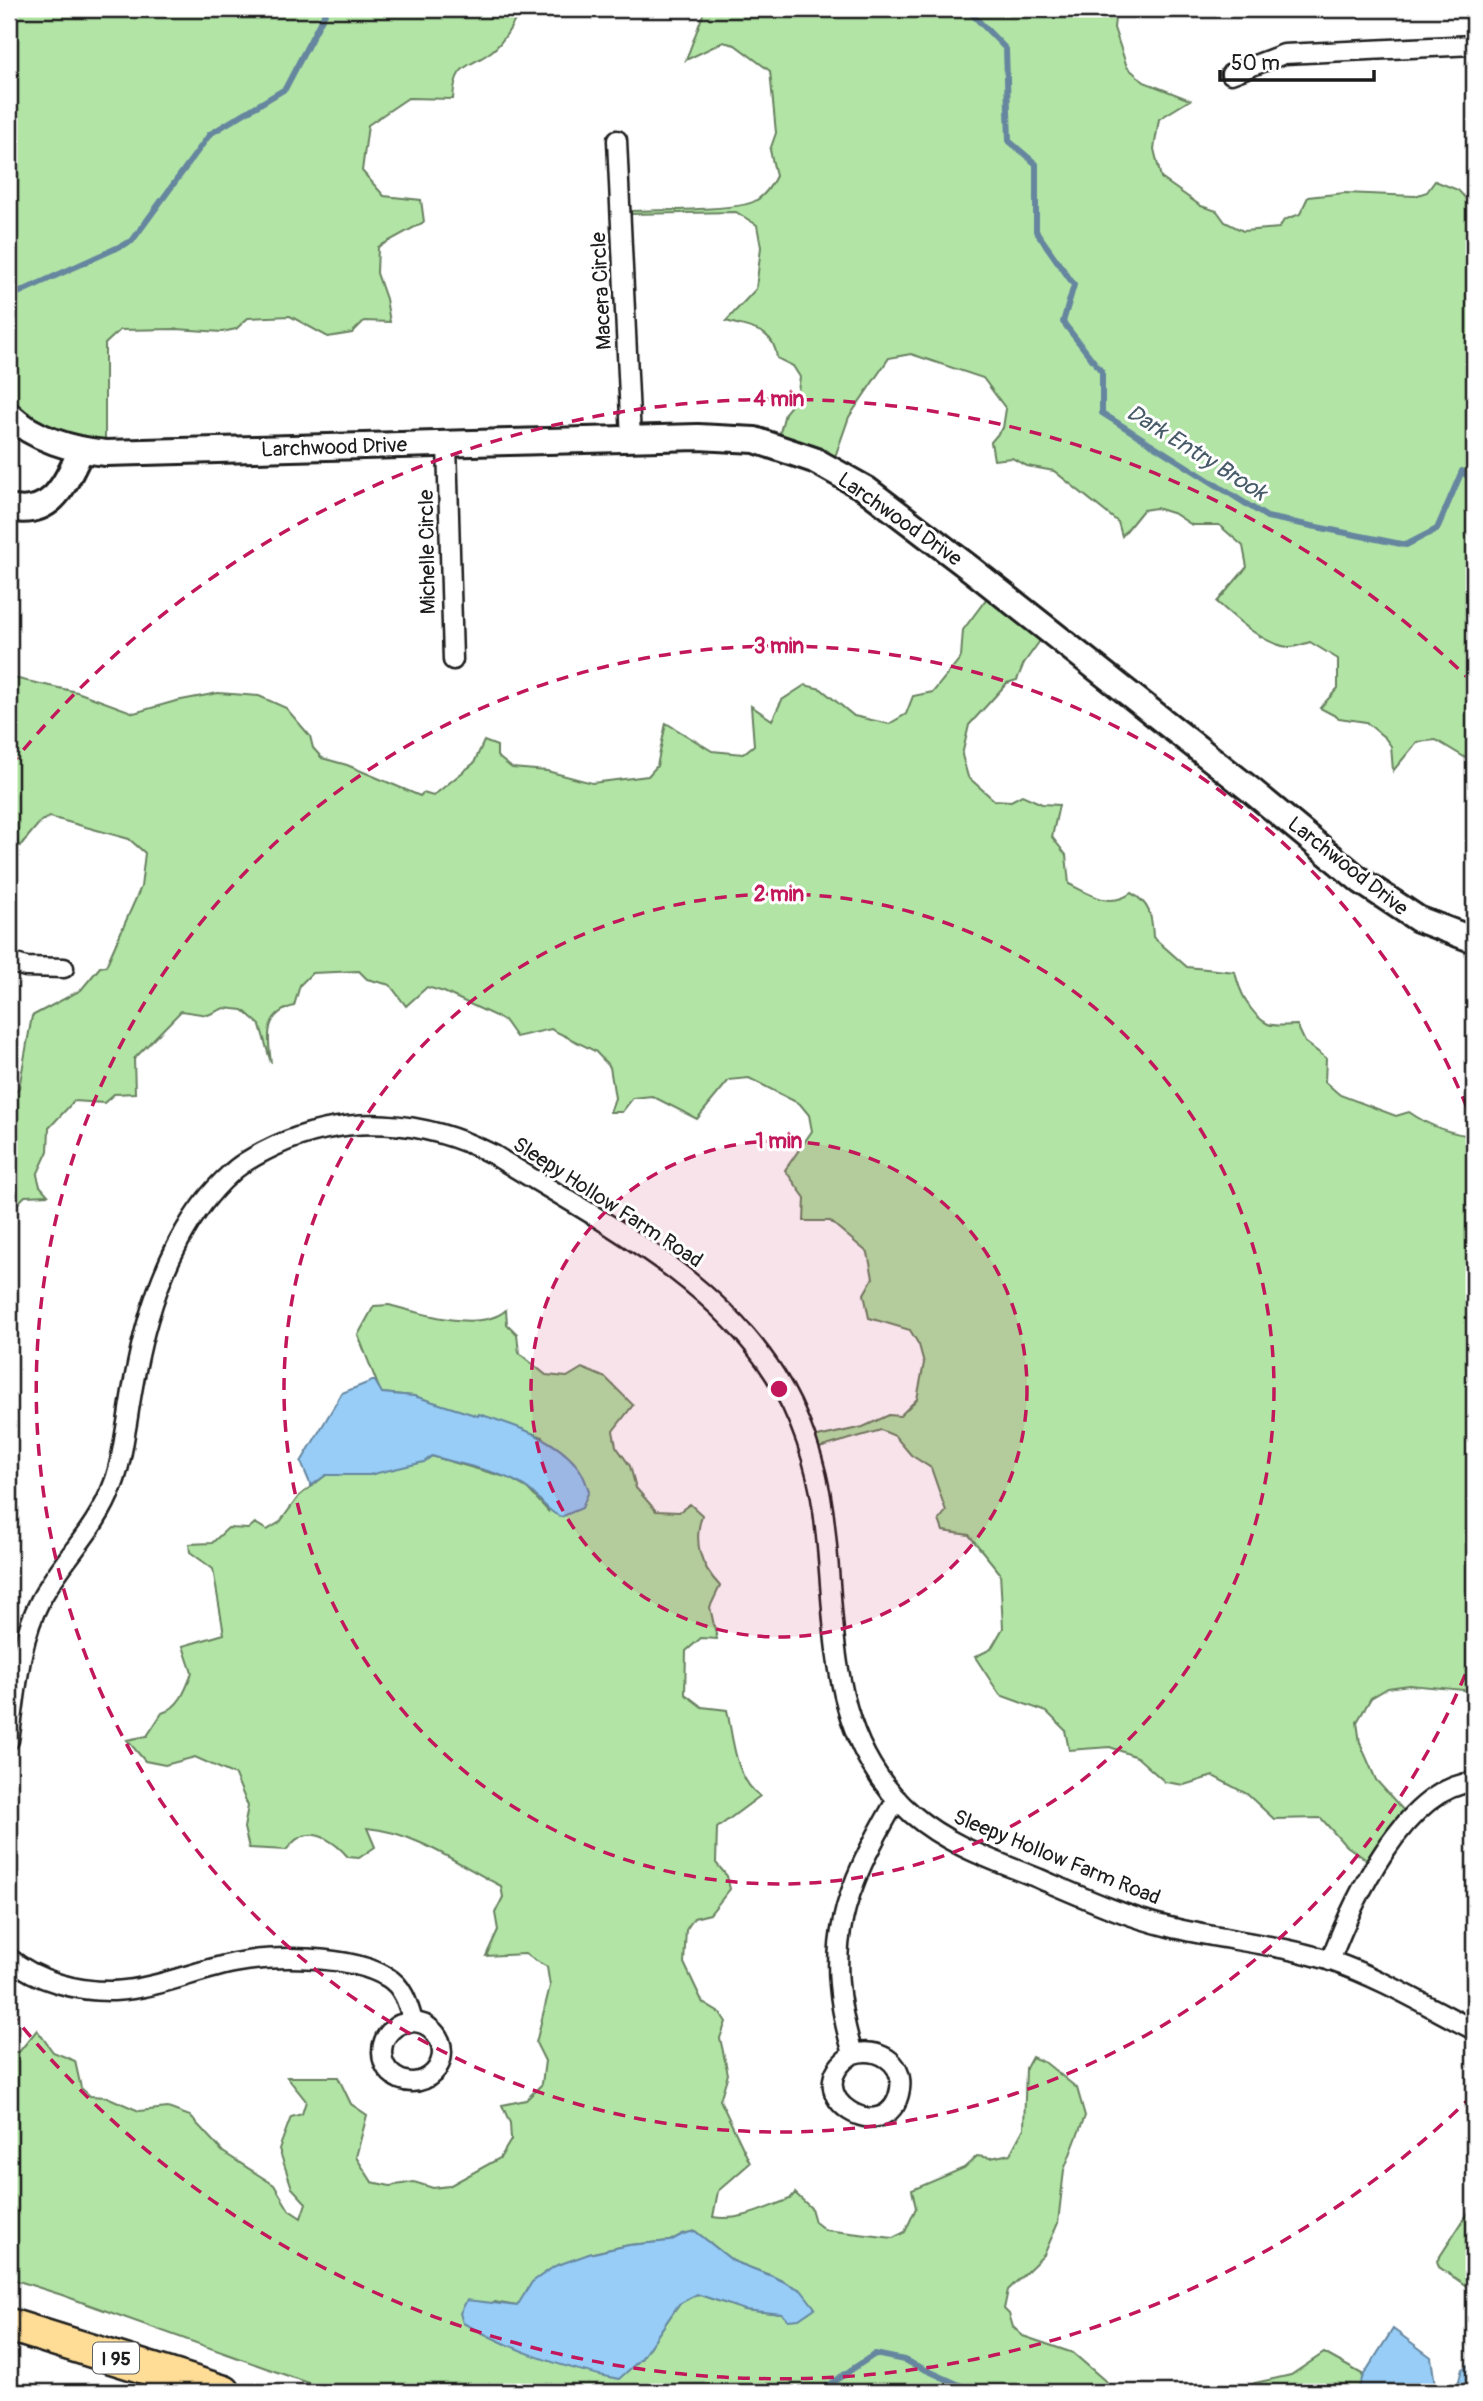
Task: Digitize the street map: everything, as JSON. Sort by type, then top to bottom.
[{"type":"highway","name":"I 95","points":[[9,2325],[224,2392]]},
{"type":"street","points":[[1231,74],[1284,54],[1474,45]]},
{"type":"street","name":"Macera Circle","points":[[617,140],[631,439]]},
{"type":"street","name":"Larchwood Drive","points":[[9,415],[35,432],[81,451],[106,453],[698,437],[755,440],[814,460],[866,489],[971,569],[1252,791],[1361,881],[1418,919],[1474,940]]},
{"type":"street","name":"Michelle Circle","points":[[447,444],[453,660]]},
{"type":"street","points":[[9,509],[36,509],[50,501],[62,489],[81,451]]},
{"type":"street","points":[[9,962],[26,967],[64,968]]},
{"type":"street","name":"Sleepy Hollow Farm Road","points":[[9,1740],[21,1658],[29,1626],[55,1575],[102,1514],[115,1483],[148,1319],[168,1263],[187,1226],[231,1173],[261,1153],[294,1137],[330,1127],[363,1123],[403,1125],[440,1132],[470,1142],[506,1162],[683,1274],[750,1339],[776,1377],[800,1427],[823,1507],[835,1647],[848,1716],[871,1764],[897,1799],[931,1828],[968,1849],[1126,1914],[1167,1926],[1331,1961],[1372,1978],[1474,2030]]},
{"type":"street","points":[[1331,1961],[1360,1893],[1411,1817],[1439,1794],[1474,1782]]},
{"type":"street","points":[[853,2054],[841,2011],[837,1981],[841,1925],[856,1874],[897,1799]]},
{"type":"street","points":[[9,1958],[38,1976],[62,1985],[113,1991],[142,1988],[237,1962],[312,1959],[357,1965],[387,1977],[398,1986],[407,2000],[413,2021]]},
{"type":"green space","points":[[9,9],[521,9],[496,47],[460,72],[453,99],[408,98],[368,125],[362,171],[384,196],[421,200],[424,222],[378,247],[377,273],[390,322],[364,321],[352,333],[328,337],[290,316],[248,318],[236,329],[222,332],[120,330],[105,344],[105,457],[9,414]]},
{"type":"green space","points":[[705,9],[1116,9],[1114,28],[1127,67],[1144,82],[1190,100],[1159,119],[1154,149],[1161,178],[1201,206],[1217,211],[1225,222],[1243,231],[1279,228],[1284,220],[1300,214],[1308,197],[1345,193],[1415,196],[1427,192],[1435,181],[1458,190],[1474,204],[1474,763],[1436,740],[1417,742],[1393,771],[1391,746],[1385,738],[1366,722],[1339,718],[1320,708],[1338,688],[1338,659],[1310,642],[1290,647],[1269,641],[1217,602],[1247,567],[1243,546],[1219,525],[1192,525],[1175,514],[1156,508],[1143,510],[1122,536],[1118,522],[1054,471],[1027,466],[1012,458],[994,460],[991,442],[1003,428],[1006,409],[983,378],[911,354],[889,358],[849,417],[830,471],[775,452],[785,413],[797,398],[800,377],[793,366],[777,358],[775,348],[766,335],[726,321],[756,289],[761,247],[757,225],[736,212],[630,214],[628,211],[732,207],[746,204],[762,196],[776,176],[770,150],[776,133],[770,71],[735,45],[723,42],[686,60]]},
{"type":"green space","points":[[993,590],[1047,631],[1024,663],[1017,680],[1007,683],[969,725],[962,755],[968,777],[994,800],[1011,801],[1022,795],[1042,804],[1059,805],[1052,837],[1066,855],[1069,884],[1107,900],[1123,898],[1131,893],[1142,901],[1149,911],[1153,937],[1187,967],[1235,972],[1242,994],[1256,1015],[1271,1025],[1297,1025],[1305,1042],[1326,1058],[1325,1082],[1340,1095],[1396,1116],[1409,1112],[1440,1128],[1474,1136],[1474,1691],[1409,1685],[1388,1688],[1371,1698],[1357,1722],[1360,1743],[1376,1780],[1414,1822],[1375,1866],[1344,1844],[1321,1818],[1274,1819],[1247,1794],[1213,1776],[1184,1785],[1165,1782],[1137,1757],[1110,1747],[1069,1750],[1065,1730],[1047,1712],[1000,1695],[975,1657],[991,1649],[1003,1628],[1000,1573],[969,1535],[943,1531],[939,1520],[946,1511],[931,1468],[911,1455],[895,1436],[881,1430],[812,1450],[804,1440],[863,1427],[889,1415],[900,1416],[917,1399],[924,1363],[919,1345],[910,1330],[869,1318],[864,1294],[873,1278],[868,1253],[830,1221],[804,1221],[805,1198],[785,1170],[812,1131],[809,1115],[800,1104],[749,1078],[729,1080],[697,1119],[652,1096],[633,1098],[622,1112],[610,1112],[615,1098],[610,1067],[595,1051],[551,1029],[516,1037],[504,1020],[444,992],[427,987],[406,1006],[390,985],[367,979],[359,971],[312,973],[300,985],[294,1006],[284,1010],[272,1021],[269,1036],[271,1063],[260,1025],[243,1010],[224,1008],[208,1015],[181,1011],[134,1059],[135,1093],[114,1094],[104,1103],[74,1101],[49,1128],[48,1151],[37,1175],[40,1186],[48,1195],[25,1196],[16,1205],[9,1207],[9,1097],[19,1088],[32,1016],[81,990],[100,967],[106,966],[141,887],[145,853],[129,839],[50,817],[41,821],[20,846],[9,830],[9,677],[77,692],[134,713],[218,693],[259,696],[286,708],[310,736],[313,748],[322,758],[347,765],[420,796],[423,793],[433,796],[474,763],[484,741],[497,746],[497,756],[512,768],[547,771],[592,783],[648,776],[657,766],[666,723],[712,751],[743,754],[754,745],[751,706],[772,720],[782,700],[805,685],[821,689],[854,716],[889,724],[906,714],[913,696],[933,692],[961,657],[963,630]]},
{"type":"green space","points":[[389,1305],[466,1321],[495,1317],[506,1310],[507,1324],[517,1334],[519,1353],[546,1375],[567,1377],[582,1368],[606,1378],[633,1405],[613,1431],[616,1446],[630,1466],[636,1488],[656,1511],[679,1512],[690,1504],[702,1515],[698,1535],[700,1553],[707,1570],[720,1586],[710,1607],[717,1639],[701,1638],[686,1651],[685,1694],[702,1707],[727,1710],[740,1769],[752,1789],[760,1796],[717,1828],[716,1863],[727,1876],[730,1889],[710,1914],[694,1918],[686,1930],[684,1963],[703,2003],[721,2014],[726,2022],[720,2038],[728,2074],[720,2100],[750,2163],[718,2191],[713,2217],[733,2218],[752,2213],[790,2199],[795,2193],[811,2208],[815,2222],[825,2230],[893,2238],[905,2232],[916,2208],[912,2190],[964,2168],[977,2156],[991,2158],[1010,2154],[1024,2128],[1026,2068],[1032,2057],[1046,2063],[1077,2088],[1085,2116],[1064,2170],[1058,2223],[1044,2255],[1008,2290],[1004,2309],[1009,2314],[1013,2327],[1023,2336],[1073,2353],[1118,2392],[333,2392],[9,2278],[9,2052],[19,2052],[37,2030],[53,2052],[75,2061],[81,2088],[90,2096],[107,2097],[139,2111],[168,2108],[190,2116],[223,2152],[274,2185],[289,2210],[301,2218],[306,2203],[292,2188],[279,2149],[291,2117],[302,2114],[306,2101],[287,2077],[338,2077],[351,2104],[367,2115],[356,2157],[372,2182],[390,2186],[414,2182],[433,2188],[449,2186],[500,2158],[511,2140],[510,2123],[502,2105],[526,2100],[542,2084],[545,2061],[536,2043],[550,1986],[547,1967],[525,1954],[486,1956],[498,1930],[495,1913],[503,1897],[501,1886],[419,1842],[367,1828],[375,1847],[359,1858],[348,1857],[326,1839],[313,1835],[297,1839],[286,1850],[249,1848],[244,1828],[248,1806],[235,1775],[195,1757],[165,1765],[145,1761],[127,1740],[147,1736],[162,1713],[182,1697],[192,1673],[183,1646],[224,1634],[213,1569],[190,1552],[189,1544],[212,1543],[228,1528],[248,1529],[255,1523],[267,1530],[280,1522],[299,1496],[326,1475],[369,1475],[431,1456],[509,1478],[528,1489],[548,1511],[543,1437],[414,1396],[381,1393],[358,1335],[374,1306]],"holes":[[[695,2231],[733,2261],[772,2276],[782,2314],[745,2310],[697,2294],[679,2304],[641,2359],[494,2302],[517,2306],[589,2254],[629,2245],[670,2241]]]},
{"type":"green space","points":[[1474,2204],[1474,2291],[1439,2267],[1437,2261]]},
{"type":"green space","points":[[1324,2353],[1362,2374],[1363,2380],[1357,2392],[1240,2392],[1255,2383],[1291,2375]]},
{"type":"water","points":[[375,1381],[382,1393],[414,1396],[478,1416],[479,1414],[519,1428],[557,1447],[581,1471],[589,1491],[582,1508],[561,1517],[514,1480],[432,1456],[424,1462],[369,1475],[326,1475],[311,1486],[301,1462],[342,1393]]},
{"type":"water","points":[[695,2231],[733,2261],[801,2290],[815,2308],[799,2319],[788,2320],[782,2314],[745,2310],[697,2294],[679,2304],[641,2359],[619,2379],[577,2370],[539,2357],[463,2323],[460,2313],[467,2300],[517,2306],[532,2282],[555,2266],[589,2254],[629,2245],[670,2241]]},
{"type":"water","points":[[1393,2329],[1431,2357],[1436,2392],[1357,2392],[1363,2376]]},
{"type":"water","points":[[1474,2361],[1474,2392],[1456,2392],[1462,2369]]},
{"type":"waterway","name":"Dark Entry Brook","points":[[9,297],[132,241],[210,134],[285,89],[327,9]]},
{"type":"waterway","name":"Dark Entry Brook","points":[[967,9],[1006,49],[1009,141],[1036,164],[1036,231],[1074,285],[1063,322],[1102,372],[1102,413],[1267,517],[1406,545],[1437,529],[1462,471],[1474,482]]},
{"type":"waterway","points":[[818,2392],[875,2354],[904,2360],[975,2392]]}]
